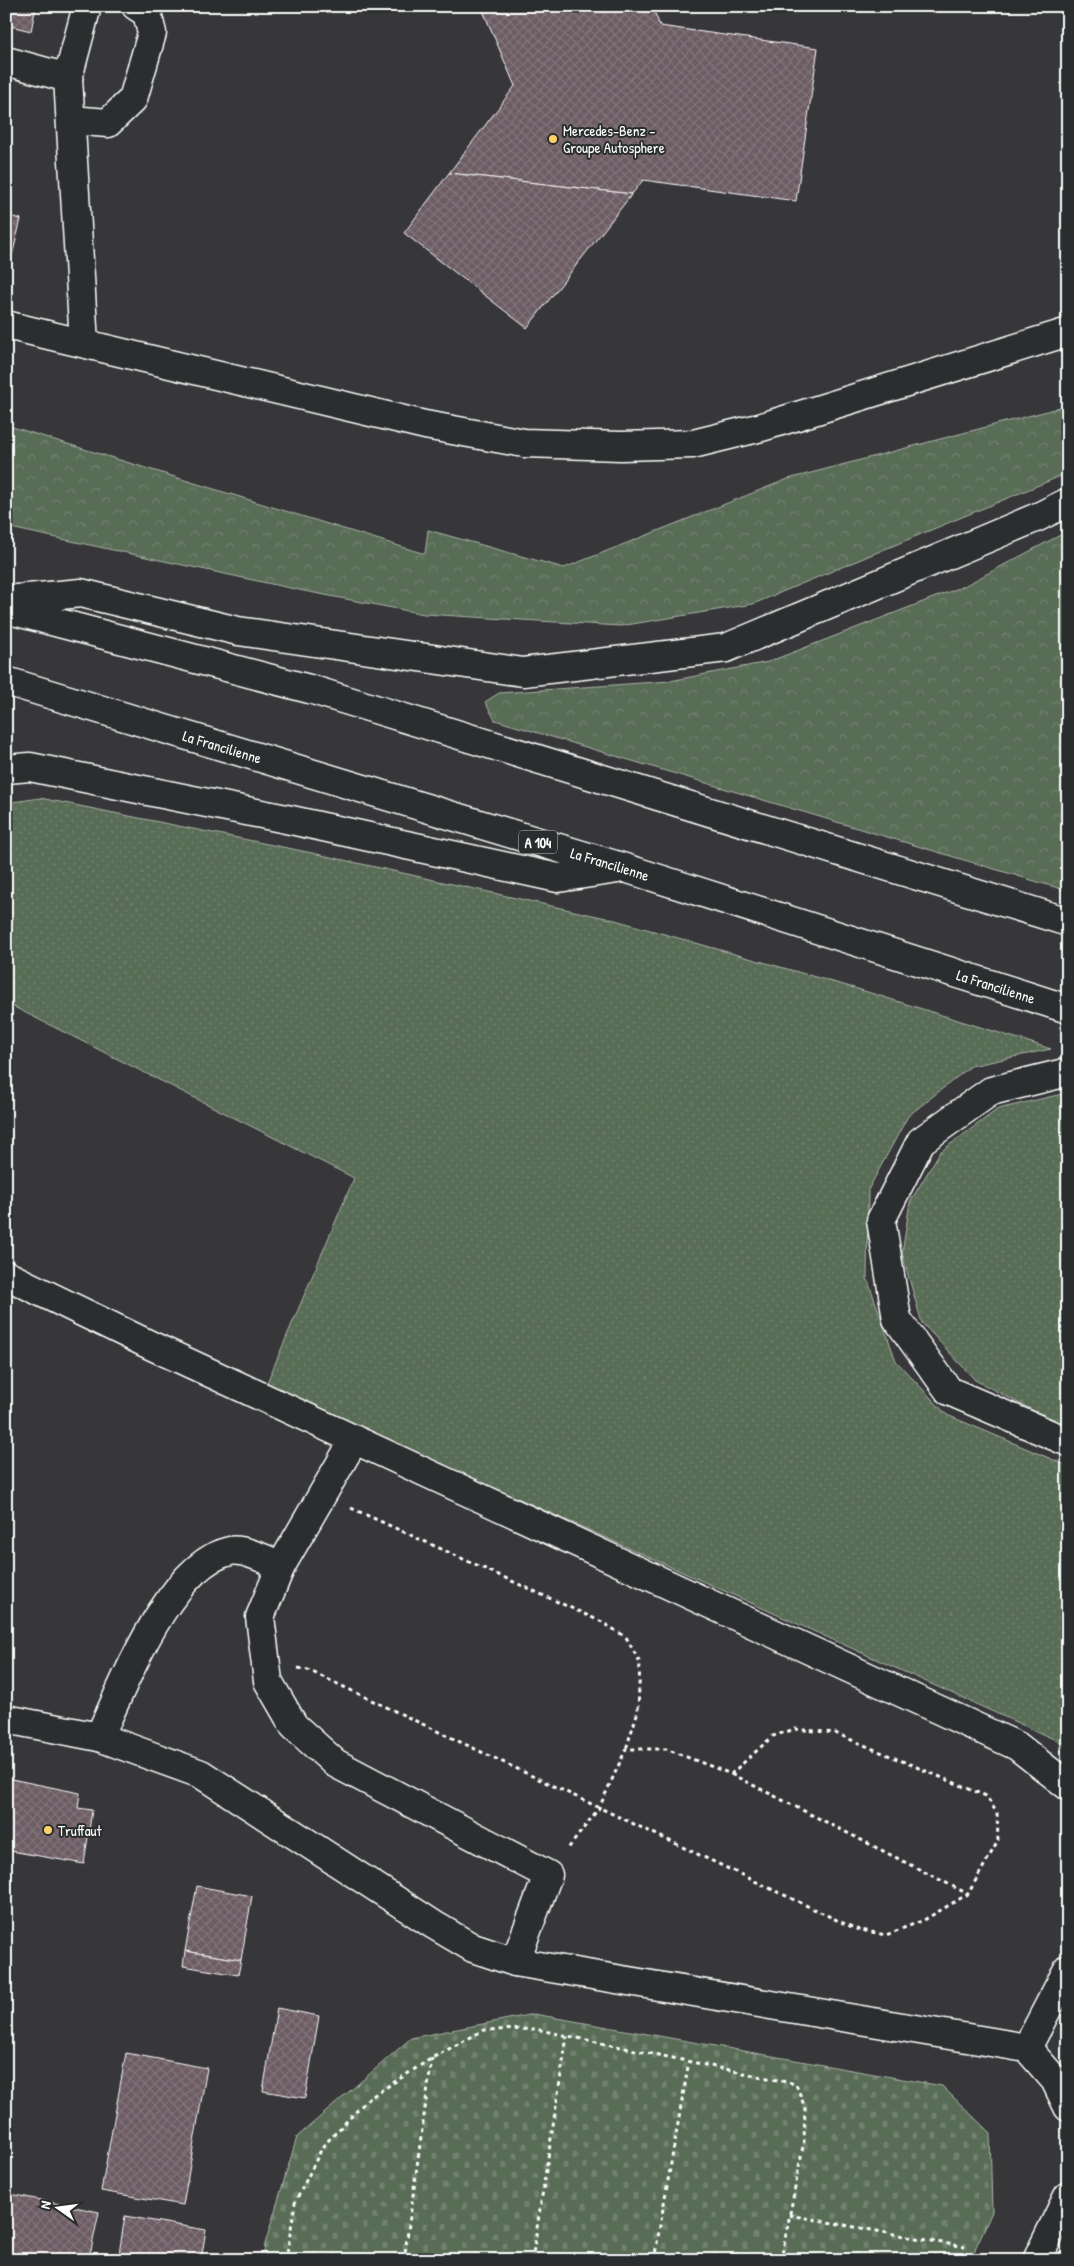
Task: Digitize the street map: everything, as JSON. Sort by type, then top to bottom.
[{"type":"main road","points":[[84,344],[68,78],[88,6]]},
{"type":"main road","points":[[71,120],[108,123],[133,98],[152,33],[147,13],[136,6]]},
{"type":"main road","points":[[6,62],[68,78]]},
{"type":"main road","points":[[6,325],[425,425],[524,442],[621,446],[693,444],[762,427],[1068,332]]},
{"type":"main road","points":[[6,600],[81,593],[238,631],[523,672],[726,648],[1031,520],[1068,502]]},
{"type":"main road","points":[[6,609],[313,690],[1068,922]]},
{"type":"main road","name":"La Francilienne","points":[[6,682],[624,868],[1068,1009]]},
{"type":"main road","points":[[6,769],[30,767],[291,820],[558,878],[624,868]]},
{"type":"main road","points":[[1068,1072],[991,1091],[921,1141],[882,1220],[897,1319],[949,1390],[1068,1442]]},
{"type":"main road","points":[[6,1274],[150,1345],[1017,1746],[1068,1786]]},
{"type":"main road","points":[[354,1440],[281,1566],[260,1617],[268,1681],[294,1726],[335,1763],[548,1875],[515,1962]]},
{"type":"main road","points":[[99,1737],[154,1624],[183,1581],[207,1560],[232,1550],[263,1558],[281,1566]]},
{"type":"main road","points":[[6,1720],[99,1737],[201,1774],[434,1925],[473,1948],[515,1962],[1027,2048],[1055,2080],[1068,2107]]},
{"type":"main road","points":[[1027,2048],[1068,1969]]},
{"type":"main road","points":[[1037,2260],[1068,2196]]},
{"type":"path","points":[[322,1495],[602,1622],[626,1637],[640,1664],[638,1711],[626,1749],[599,1808],[548,1875]]},
{"type":"path","points":[[266,1662],[308,1670],[856,1929],[886,1935],[924,1920],[968,1894],[998,1841],[997,1813],[986,1796],[835,1733],[795,1729],[773,1736],[731,1774]]},
{"type":"path","points":[[626,1749],[666,1749],[731,1774],[968,1894]]},
{"type":"path","points":[[286,2260],[295,2203],[323,2146],[368,2099],[432,2058],[484,2030],[534,2029],[796,2084],[805,2108],[804,2141],[781,2260]]},
{"type":"path","points":[[532,2260],[567,2036]]},
{"type":"path","points":[[404,2260],[432,2058]]},
{"type":"path","points":[[654,2260],[689,2061]]},
{"type":"path","points":[[789,2215],[964,2247]]},
{"type":"green space","points":[[1068,404],[1068,473],[753,604],[620,626],[424,614],[304,591],[6,527],[6,425],[425,554],[428,530],[564,568],[788,479]]},
{"type":"green space","points":[[1068,531],[1068,891],[495,720],[485,702],[499,693],[670,681],[768,662],[964,586]]},
{"type":"green space","points":[[40,798],[312,853],[615,920],[861,990],[1051,1049],[971,1066],[908,1116],[868,1190],[867,1278],[896,1361],[947,1415],[1068,1466],[1068,1751],[1058,1741],[266,1385],[354,1178],[6,1003],[6,803]]},
{"type":"green space","points":[[1068,1094],[1068,1425],[1032,1410],[975,1380],[922,1323],[902,1254],[910,1202],[940,1152],[998,1109]]},
{"type":"green space","points":[[534,2014],[942,2086],[990,2133],[992,2212],[970,2260],[263,2260],[265,2244],[297,2137],[411,2038]]},
{"type":"building","points":[[6,6],[36,6],[31,31],[6,25]]},
{"type":"building","points":[[481,6],[652,6],[660,26],[818,48],[796,201],[643,180],[632,194],[449,173],[515,86]]},
{"type":"building","points":[[449,173],[632,194],[527,328],[404,233]]},
{"type":"building","points":[[6,215],[21,219],[12,256],[6,255]]},
{"type":"building","name":"Truffaut","points":[[6,1778],[80,1793],[78,1808],[92,1810],[84,1864],[6,1850]]},
{"type":"building","points":[[197,1886],[252,1896],[241,1960],[185,1951]]},
{"type":"building","points":[[185,1951],[241,1960],[238,1975],[183,1966]]},
{"type":"building","points":[[277,2008],[319,2016],[305,2098],[263,2091]]},
{"type":"building","points":[[126,2053],[207,2068],[183,2205],[101,2191]]},
{"type":"building","points":[[6,2193],[99,2212],[89,2260],[6,2260]]},
{"type":"building","points":[[125,2216],[206,2230],[201,2260],[118,2260]]},
{"type":"place","name":"Mercedes-Benz - Groupe Autosphere","points":[[553,139]]},
{"type":"place","name":"Truffaut","points":[[48,1830]]}]
